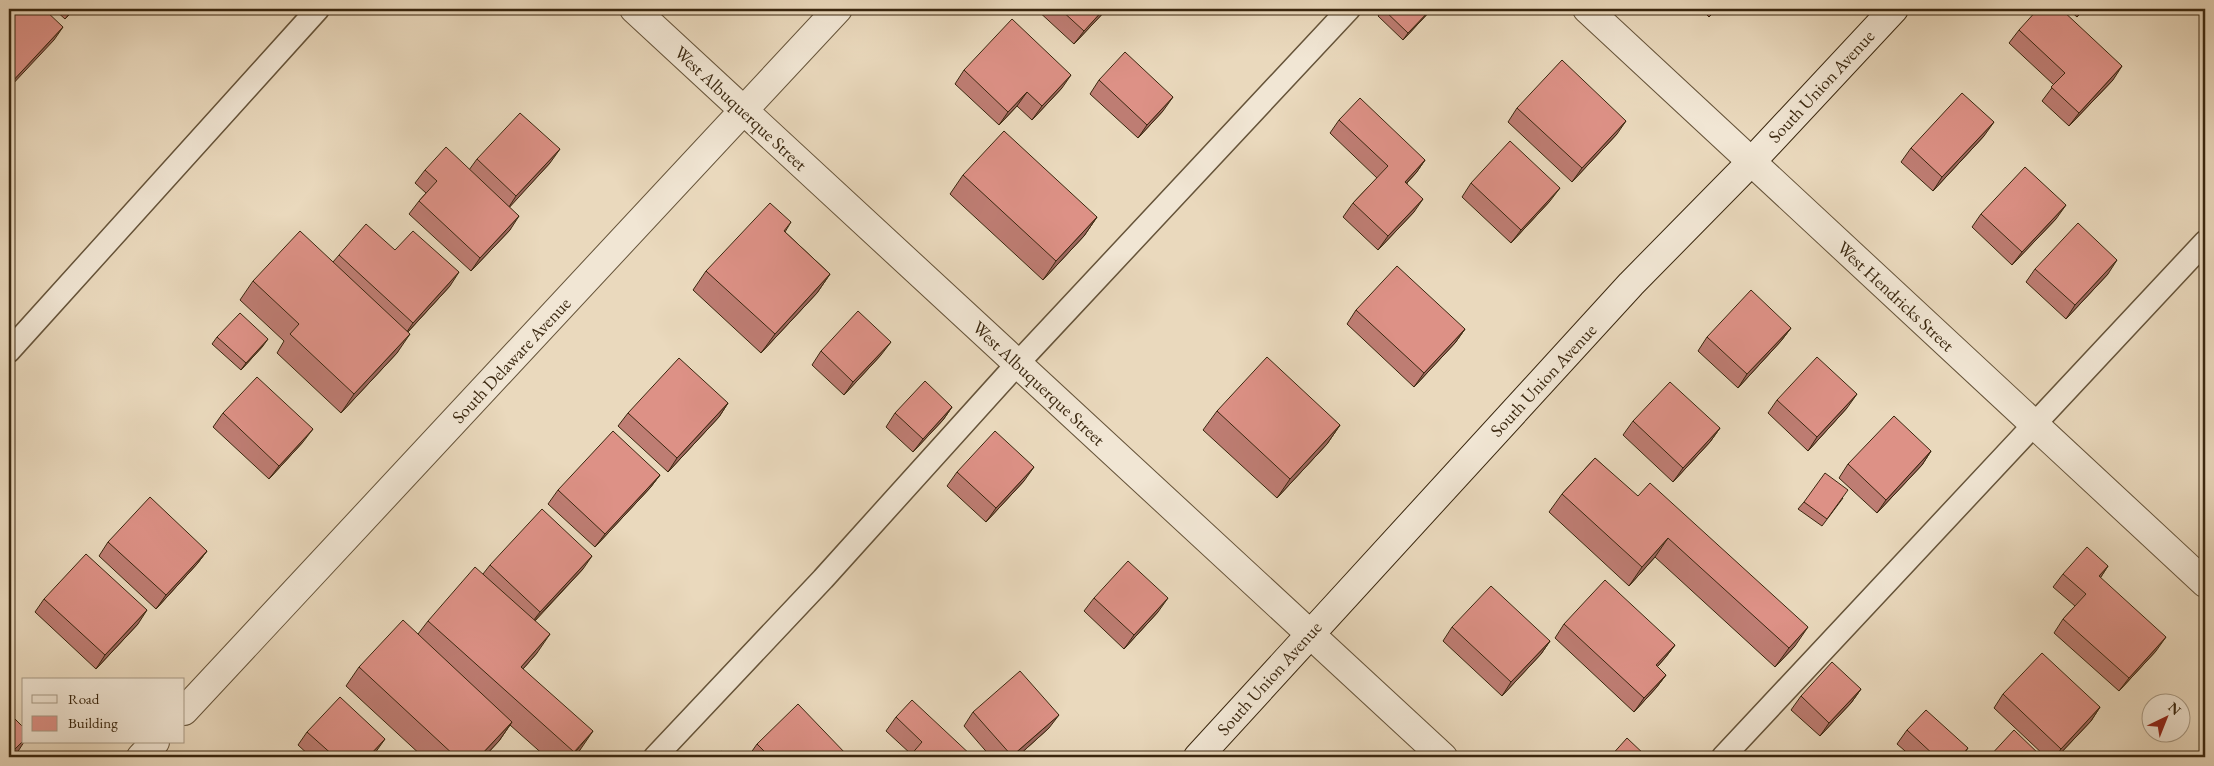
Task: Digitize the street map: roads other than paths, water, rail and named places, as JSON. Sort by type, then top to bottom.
[{"type":"street","name":"West Albuquerque Street","points":[[634,9],[1443,757]]},
{"type":"street","name":"South Delaware Avenue","points":[[185,710],[838,9]]},
{"type":"street","name":"West Hendricks Street","points":[[1587,9],[2205,583]]},
{"type":"street","name":"South Union Avenue","points":[[1198,757],[1631,284],[1752,161],[1894,9]]},
{"type":"street","points":[[141,757],[153,744]]},
{"type":"lane","points":[[9,350],[318,9]]},
{"type":"lane","points":[[655,757],[824,579],[1018,363],[1349,9]]},
{"type":"lane","points":[[1723,757],[2205,242]]}]
